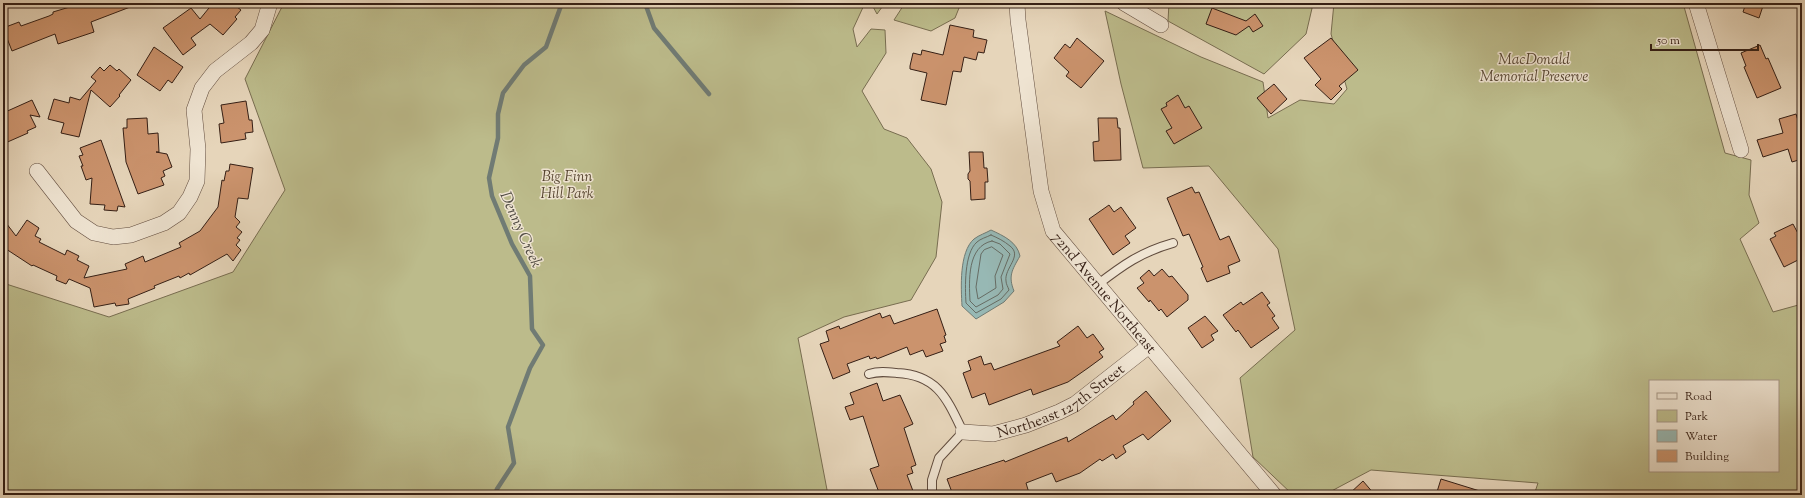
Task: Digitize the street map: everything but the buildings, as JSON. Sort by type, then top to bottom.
[{"type":"street","points":[[37,171],[76,221],[94,234],[113,237],[132,235],[164,223],[180,213],[190,197],[197,181],[198,149],[194,110],[202,88],[215,71],[251,43],[262,30],[270,3]]},
{"type":"street","name":"72nd Avenue Northeast","points":[[1018,3],[1041,191],[1045,210],[1053,231],[1274,495]]},
{"type":"street","points":[[1124,3],[1161,25]]},
{"type":"street","points":[[1696,3],[1741,150]]},
{"type":"street","name":"Northeast 127th Street","points":[[963,432],[993,434],[1026,425],[1059,412],[1075,404],[1149,346]]},
{"type":"lane","points":[[1097,285],[1130,260],[1154,249],[1173,243]]},
{"type":"lane","points":[[869,374],[877,372],[903,373],[922,377],[932,383],[948,401],[963,432],[939,458],[932,480],[932,495]]},
{"type":"green space","name":"Big Finn Hill Park","points":[[284,3],[865,3],[853,29],[857,47],[871,29],[885,30],[886,53],[862,91],[884,129],[907,138],[931,169],[942,202],[936,257],[911,300],[844,317],[798,338],[828,495],[3,495],[3,283],[109,317],[233,272],[285,190],[245,79]]},
{"type":"green space","points":[[871,3],[885,3],[877,14]]},
{"type":"green space","points":[[905,3],[961,3],[955,18],[931,31],[894,20]]},
{"type":"green space","points":[[1169,3],[1313,4],[1306,34],[1264,74],[1168,21]]},
{"type":"green space","name":"MacDonald Memorial Preserve","points":[[1334,3],[1683,3],[1725,153],[1751,160],[1749,195],[1759,223],[1740,239],[1773,312],[1802,304],[1802,492],[1800,495],[1534,495],[1538,483],[1371,470],[1324,495],[1293,495],[1253,457],[1240,378],[1295,330],[1278,249],[1209,166],[1143,168],[1121,84],[1105,11],[1201,57],[1263,82],[1268,118],[1300,100],[1334,104],[1347,89],[1331,34]]},
{"type":"water","points":[[991,230],[1013,243],[1020,256],[1011,277],[1014,291],[1004,302],[976,319],[962,306],[961,280],[963,261],[969,245],[974,239]]},
{"type":"waterway","name":"Denny Creek","points":[[495,495],[497,489],[514,463],[508,427],[530,368],[543,345],[532,329],[530,276],[512,244],[492,196],[489,178],[498,138],[498,114],[503,93],[524,65],[546,47],[562,3]]},
{"type":"waterway","points":[[645,3],[654,28],[709,94]]}]
